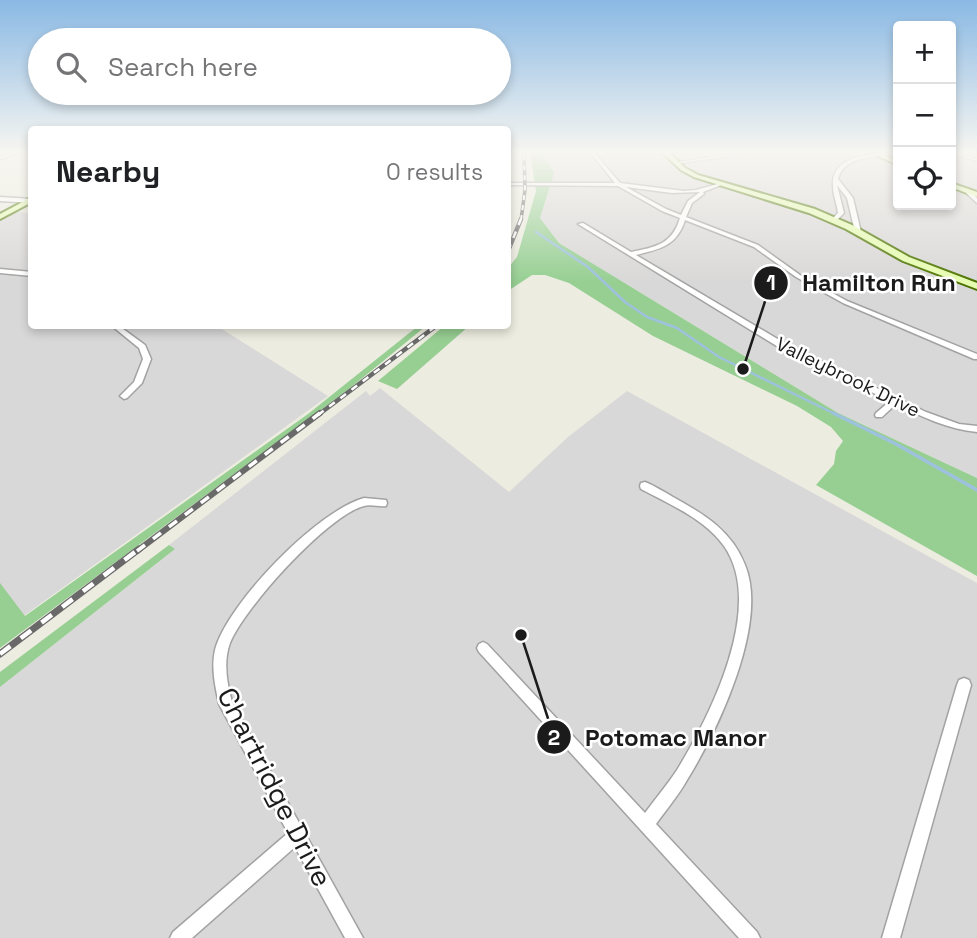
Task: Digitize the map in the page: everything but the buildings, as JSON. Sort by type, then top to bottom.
[{"type":"street","points":[[637,195],[681,219],[744,240],[808,283],[845,302],[977,356]]},
{"type":"street","points":[[630,254],[670,241],[680,230],[681,219],[690,202],[700,195]]},
{"type":"street","points":[[757,195],[834,220],[906,259],[977,286]]},
{"type":"street","points":[[834,220],[841,213],[838,195]]},
{"type":"street","points":[[847,195],[858,232]]},
{"type":"street","points":[[0,199],[28,200]]},
{"type":"street","points":[[0,217],[28,202]]},
{"type":"street","name":"Valleybrook Drive","points":[[581,225],[772,340],[943,422],[977,429]]},
{"type":"street","points":[[0,271],[28,274]]},
{"type":"street","points":[[119,329],[142,347],[147,359],[138,383],[124,396]]},
{"type":"street","points":[[879,415],[895,401]]},
{"type":"street","points":[[645,486],[704,520],[729,545],[743,576],[745,594],[737,651],[725,690],[685,771],[646,825]]},
{"type":"street","name":"Chartridge Drive","points":[[354,938],[226,704],[219,679],[219,661],[223,642],[232,622],[257,589],[306,542],[347,509],[362,503],[383,503]]},
{"type":"street","points":[[483,649],[751,938]]},
{"type":"street","points":[[891,938],[964,685]]},
{"type":"street","points":[[179,938],[297,835]]},
{"type":"shaded area","points":[[547,195],[893,195],[893,210],[956,210],[956,195],[967,195],[977,199],[977,478],[838,413],[559,243],[540,218]]},
{"type":"shaded area","points":[[17,211],[28,213],[28,329],[222,329],[328,396],[0,633],[0,221]]},
{"type":"shaded area","points":[[380,388],[509,492],[568,437],[627,391],[977,583],[977,938],[0,938],[0,687],[174,550],[169,545],[366,391],[370,396]]},
{"type":"green space","points":[[535,195],[547,195],[540,218],[559,243],[838,413],[977,478],[977,576],[816,485],[834,464],[836,451],[843,441],[831,427],[797,406],[653,336],[569,283],[545,275],[532,275],[511,289],[511,264],[517,257]]},
{"type":"green space","points":[[414,329],[422,329],[349,389],[0,648],[0,583],[25,616],[308,414]]},
{"type":"green space","points":[[440,329],[466,329],[397,389],[378,381]]},
{"type":"green space","points":[[169,545],[175,549],[0,687],[0,672]]},
{"type":"waterway","points":[[536,232],[588,267],[625,302],[647,317],[677,328],[719,357],[837,415]]},
{"type":"waterway","points":[[833,413],[896,444],[977,490]]},
{"type":"railway","points":[[521,220],[524,195]]},
{"type":"railway","points":[[511,244],[521,219]]},
{"type":"railway","points":[[318,415],[432,329]]},
{"type":"railway","points":[[137,551],[320,413]]},
{"type":"railway","points":[[0,654],[139,549]]},
{"type":"place","name":"Hamilton Run","points":[[743,369]]},
{"type":"place","name":"Potomac Manor","points":[[521,635]]}]
